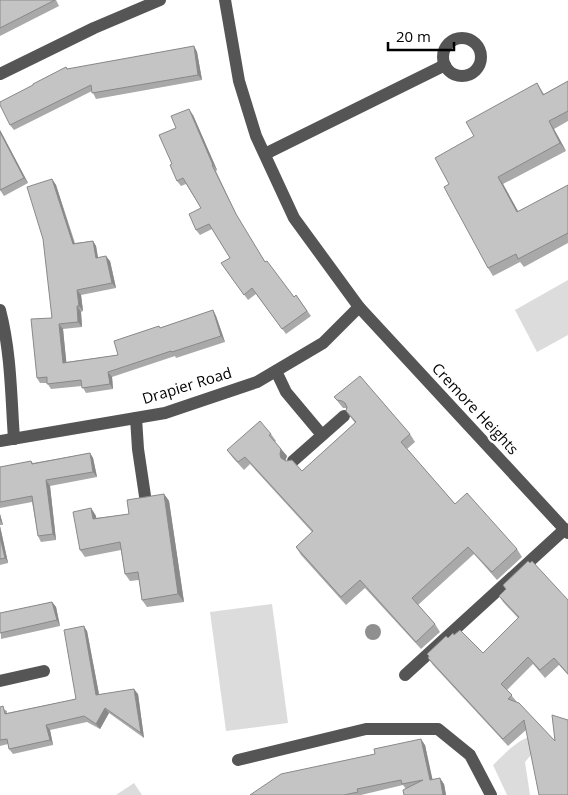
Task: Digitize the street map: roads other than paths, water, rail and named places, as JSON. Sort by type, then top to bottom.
[{"type":"street","points":[[0,74],[94,28],[160,0]]},
{"type":"street","name":"Cremore Heights","points":[[225,0],[239,81],[256,136],[294,218],[359,306],[566,531]]},
{"type":"street","points":[[265,154],[445,65]]},
{"type":"street","name":"Drapier Road","points":[[0,442],[165,413],[258,382],[323,343],[359,306]]},
{"type":"street","points":[[0,310],[6,332],[14,439]]},
{"type":"street","points":[[276,371],[286,392],[322,435]]},
{"type":"street","points":[[293,461],[344,416]]},
{"type":"street","points":[[136,418],[138,449],[145,496]]},
{"type":"street","points":[[405,676],[566,531]]},
{"type":"street","points":[[0,680],[44,671]]},
{"type":"street","points":[[238,760],[366,729],[438,729],[470,755],[491,795]]}]
